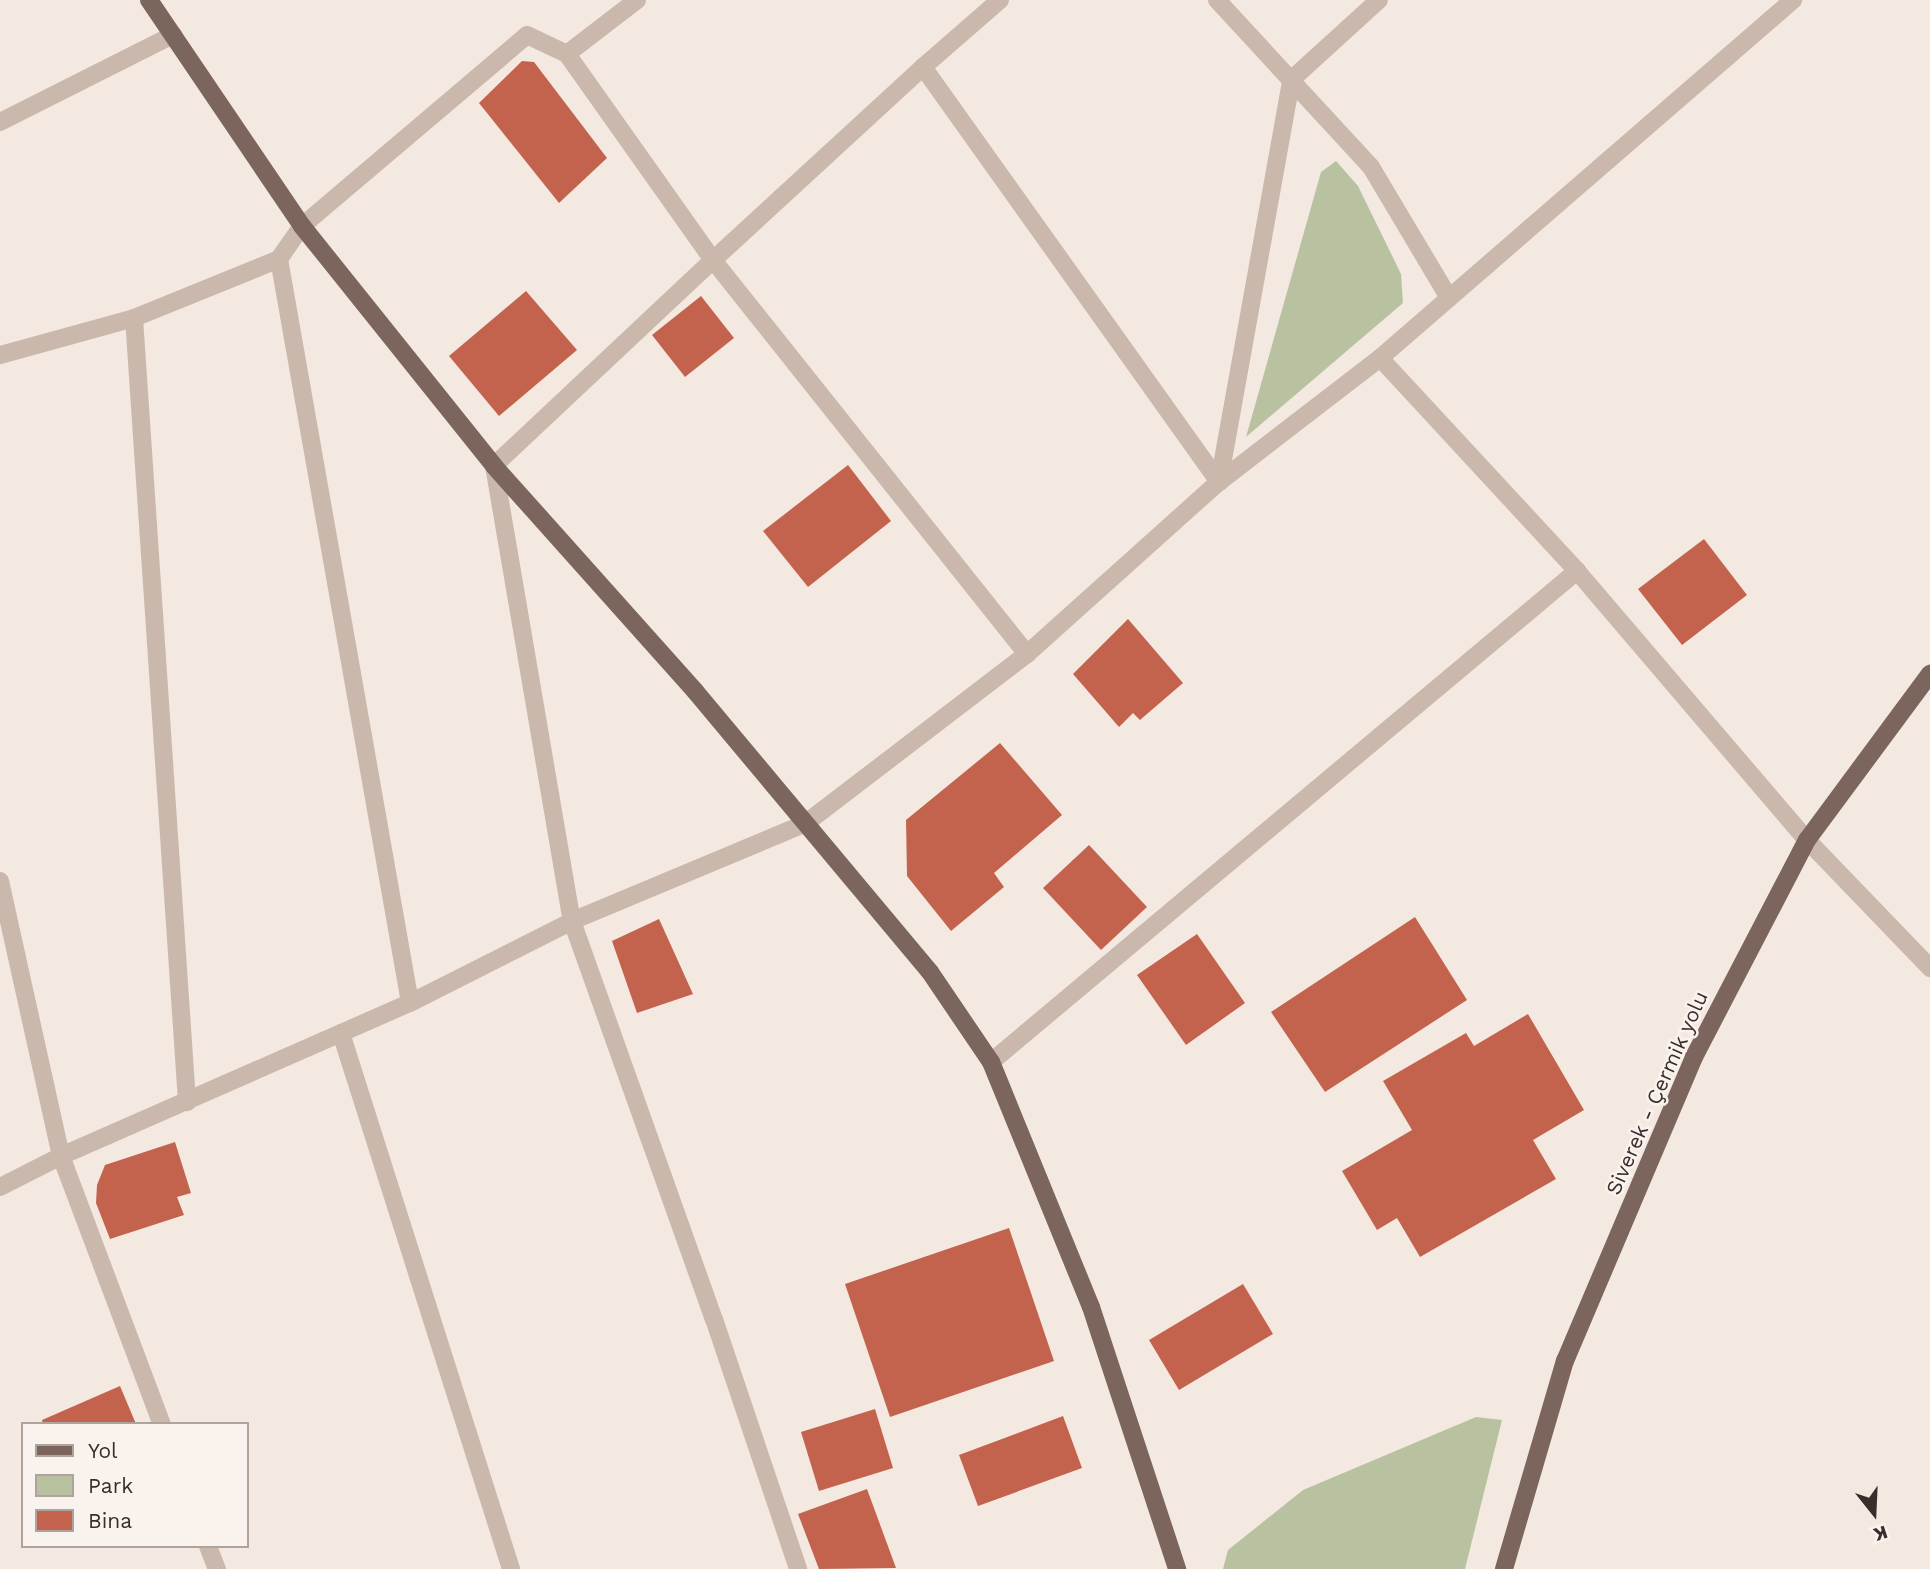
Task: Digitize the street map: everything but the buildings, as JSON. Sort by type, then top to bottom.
[{"type":"main road","points":[[149,0],[302,226],[494,466],[695,691],[930,972],[991,1062],[1091,1307],[1177,1569]]},
{"type":"main road","name":"Siverek - Çermik yolu","points":[[1504,1569],[1565,1361],[1694,1057],[1807,840],[1930,674]]},
{"type":"street","points":[[567,54],[638,0]]},
{"type":"street","points":[[798,1569],[714,1319],[572,921],[494,466],[713,260],[1000,0]]},
{"type":"street","points":[[1217,0],[1371,167],[1449,298]]},
{"type":"street","points":[[1219,482],[1291,80],[1379,0]]},
{"type":"street","points":[[0,1187],[61,1156],[410,1003],[572,921],[806,823],[1027,654],[1219,482],[1380,358],[1793,0]]},
{"type":"street","points":[[0,122],[173,35]]},
{"type":"street","points":[[0,355],[134,318],[279,259],[302,226],[527,35],[567,54],[713,260],[1027,654]]},
{"type":"street","points":[[923,67],[1219,482]]},
{"type":"street","points":[[279,259],[410,1003]]},
{"type":"street","points":[[134,318],[187,1101]]},
{"type":"street","points":[[1380,358],[1577,571],[1807,840],[1930,968]]},
{"type":"street","points":[[991,1062],[1577,571]]},
{"type":"street","points":[[0,881],[61,1156],[161,1422]]},
{"type":"street","points":[[341,1033],[511,1569]]},
{"type":"street","points":[[209,1548],[217,1569]]},
{"type":"green space","points":[[1336,161],[1358,186],[1401,274],[1403,303],[1246,437],[1321,172]]},
{"type":"green space","points":[[1476,1417],[1502,1420],[1465,1569],[1223,1569],[1228,1550],[1303,1490]]}]
